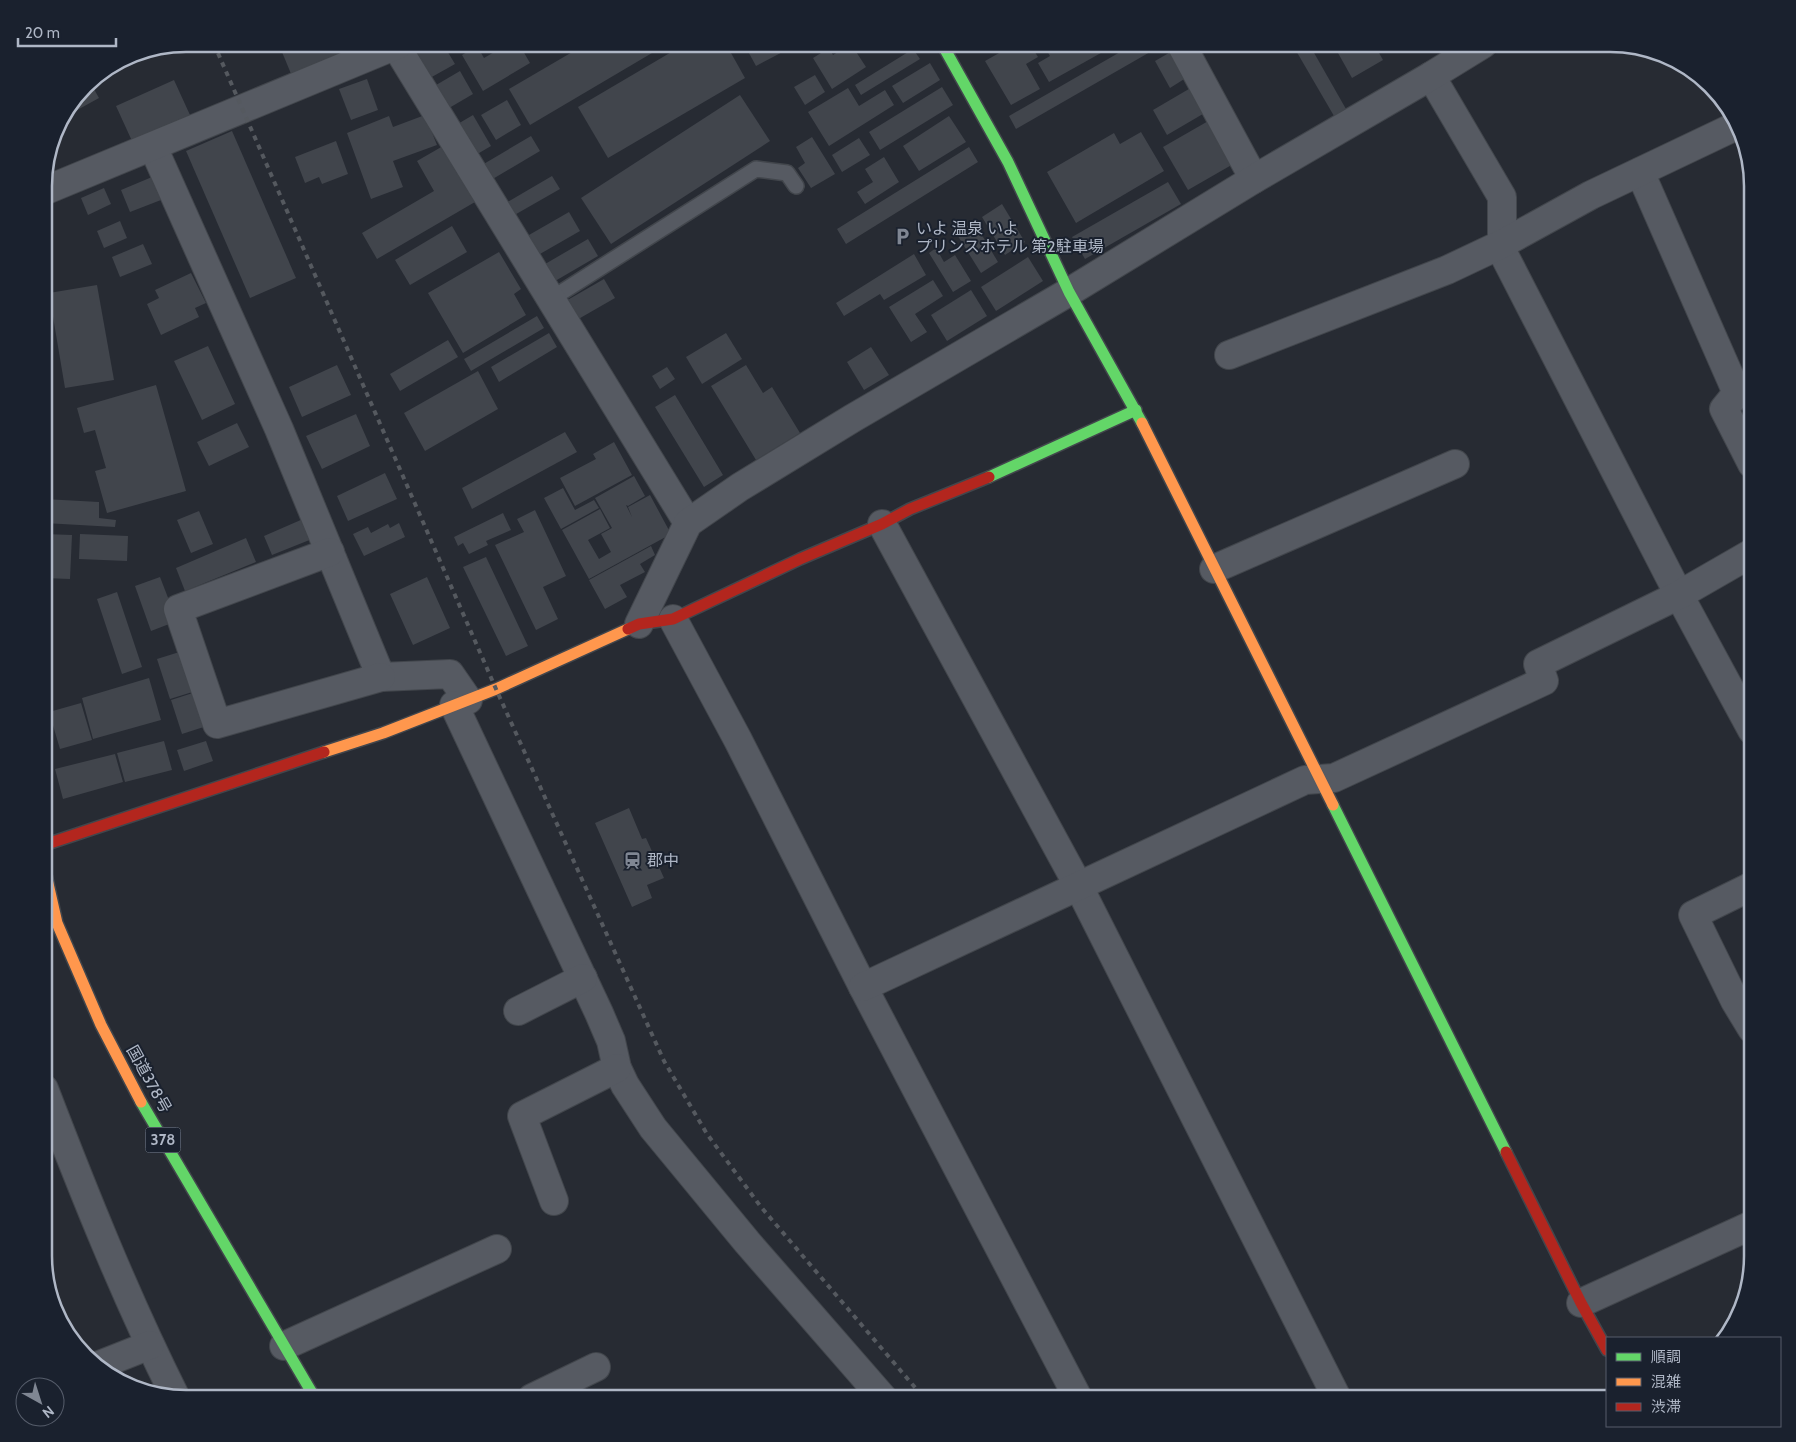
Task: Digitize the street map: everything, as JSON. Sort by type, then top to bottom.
[{"type":"main road","points":[[947,52],[1008,162],[1068,292],[1136,410],[1581,1303],[1606,1348]]},
{"type":"main road","points":[[53,842],[383,733],[496,689],[639,624],[673,620],[800,559],[882,524],[910,509],[978,482],[1136,410]]},
{"type":"main road","name":"国道378号","points":[[53,905],[57,923],[101,1025],[138,1097],[310,1390]]},
{"type":"street","points":[[1185,52],[1254,180]]},
{"type":"street","points":[[639,624],[688,523],[740,487],[1470,52]]},
{"type":"street","points":[[53,187],[379,53]]},
{"type":"street","points":[[403,53],[688,523]]},
{"type":"street","points":[[1431,76],[1502,197],[1502,251],[1679,595],[1744,715]]},
{"type":"street","points":[[1229,355],[1447,270],[1502,244],[1591,195],[1731,129]]},
{"type":"street","points":[[153,146],[279,429],[382,677]]},
{"type":"street","points":[[1640,172],[1744,386]]},
{"type":"street","points":[[1744,389],[1724,409],[1744,448]]},
{"type":"street","points":[[1214,569],[1455,464]]},
{"type":"street","points":[[882,524],[1078,885],[1333,1390]]},
{"type":"street","points":[[330,552],[178,609],[217,724],[382,677],[450,674],[461,703],[612,1041],[617,1068],[625,1085],[653,1128],[746,1242],[876,1390]]},
{"type":"street","points":[[863,987],[1305,780],[1334,778],[1544,681],[1538,664],[1744,562]]},
{"type":"street","points":[[673,620],[738,740],[863,987],[1074,1390]]},
{"type":"street","points":[[1744,890],[1693,915],[1734,1001],[1744,1017]]},
{"type":"street","points":[[518,1011],[583,978]]},
{"type":"street","points":[[554,1201],[522,1116],[617,1068]]},
{"type":"street","points":[[53,1113],[88,1204],[150,1345],[171,1388]]},
{"type":"street","points":[[1581,1303],[1744,1229]]},
{"type":"street","points":[[284,1346],[497,1249]]},
{"type":"street","points":[[106,1363],[150,1345]]},
{"type":"street","points":[[549,1390],[596,1367]]},
{"type":"lane","points":[[551,299],[756,169],[788,173],[796,186]]},
{"type":"building","points":[[907,52],[915,52],[920,59],[861,95],[855,85]]},
{"type":"building","points":[[1000,52],[1035,52],[1038,57],[1026,64],[1040,89],[1011,105],[985,61]]},
{"type":"building","points":[[1048,52],[1102,52],[1049,82],[1038,63],[1050,56]]},
{"type":"building","points":[[1120,52],[1150,52],[1016,129],[1009,116]]},
{"type":"building","points":[[1170,52],[1175,52],[1189,76],[1170,88],[1155,61]]},
{"type":"building","points":[[1297,52],[1314,52],[1346,109],[1334,116]]},
{"type":"building","points":[[1338,52],[1379,52],[1383,60],[1352,78]]},
{"type":"building","points":[[282,53],[345,53],[347,59],[294,81]]},
{"type":"building","points":[[416,53],[448,53],[455,64],[430,78]]},
{"type":"building","points":[[466,53],[481,53],[484,58],[493,53],[524,53],[530,63],[483,91],[462,55]]},
{"type":"building","points":[[571,53],[652,53],[530,125],[509,89]]},
{"type":"building","points":[[670,53],[731,53],[745,78],[608,158],[578,107]]},
{"type":"building","points":[[749,53],[782,53],[756,66]]},
{"type":"building","points":[[822,53],[832,53],[833,55],[837,53],[857,53],[866,67],[832,89],[813,58]]},
{"type":"building","points":[[930,63],[940,80],[903,103],[892,86]]},
{"type":"building","points":[[460,71],[473,94],[444,111],[431,88]]},
{"type":"building","points":[[815,75],[825,92],[805,105],[794,87]]},
{"type":"building","points":[[367,79],[378,110],[351,120],[339,89]]},
{"type":"building","points":[[174,80],[190,115],[132,141],[116,106]]},
{"type":"building","points":[[1194,86],[1208,111],[1167,135],[1153,110]]},
{"type":"building","points":[[942,87],[953,105],[880,150],[869,132]]},
{"type":"building","points":[[848,88],[859,106],[885,90],[894,105],[829,146],[808,112]]},
{"type":"building","points":[[94,90],[99,98],[76,111]]},
{"type":"building","points":[[740,95],[770,141],[611,244],[581,198]]},
{"type":"building","points":[[507,100],[521,125],[496,140],[481,115]]},
{"type":"building","points":[[425,115],[437,145],[393,161],[403,187],[371,199],[347,133],[389,116],[393,127]]},
{"type":"building","points":[[473,115],[491,146],[474,156],[456,125]]},
{"type":"building","points":[[949,116],[966,142],[919,171],[903,146]]},
{"type":"building","points":[[1210,120],[1235,163],[1188,190],[1163,147]]},
{"type":"building","points":[[232,131],[296,278],[250,298],[186,151]]},
{"type":"building","points":[[1141,132],[1164,171],[1076,223],[1047,172],[1114,133],[1120,144]]},
{"type":"building","points":[[531,136],[540,151],[491,180],[482,165]]},
{"type":"building","points":[[812,137],[835,174],[811,188],[798,168],[805,163],[796,147]]},
{"type":"building","points":[[859,138],[870,155],[842,172],[832,155]]},
{"type":"building","points":[[336,141],[348,174],[322,184],[319,177],[305,183],[295,157]]},
{"type":"building","points":[[443,146],[475,202],[377,259],[362,233],[434,191],[417,161]]},
{"type":"building","points":[[969,147],[978,162],[846,244],[837,229]]},
{"type":"building","points":[[884,157],[899,182],[865,204],[857,192],[873,182],[865,169]]},
{"type":"building","points":[[552,176],[560,189],[511,217],[504,204]]},
{"type":"building","points":[[152,177],[161,200],[130,212],[121,190]]},
{"type":"building","points":[[1168,182],[1181,204],[1085,259],[1072,237]]},
{"type":"building","points":[[104,188],[111,204],[88,215],[81,198]]},
{"type":"building","points":[[1002,204],[1025,242],[1005,255],[982,217]]},
{"type":"building","points":[[569,212],[580,231],[533,258],[522,239]]},
{"type":"building","points":[[120,221],[127,238],[104,248],[97,231]]},
{"type":"building","points":[[974,222],[998,262],[981,273],[956,233]]},
{"type":"building","points":[[452,226],[467,252],[410,285],[395,260]]},
{"type":"building","points":[[588,239],[598,256],[550,284],[540,267]]},
{"type":"building","points":[[143,244],[152,264],[120,277],[112,257]]},
{"type":"building","points":[[936,248],[944,262],[955,255],[971,281],[953,292],[929,253]]},
{"type":"building","points":[[499,252],[521,289],[514,294],[526,315],[463,353],[428,293]]},
{"type":"building","points":[[914,254],[926,275],[884,300],[880,294],[844,316],[836,303]]},
{"type":"building","points":[[1028,257],[1043,281],[996,311],[981,287]]},
{"type":"building","points":[[191,273],[206,303],[195,308],[199,317],[161,335],[147,304],[159,298],[155,290]]},
{"type":"building","points":[[604,279],[615,298],[575,321],[564,302]]},
{"type":"building","points":[[933,280],[943,296],[915,314],[927,332],[911,342],[889,307]]},
{"type":"building","points":[[97,285],[114,380],[65,388],[53,317],[53,292]]},
{"type":"building","points":[[971,290],[987,316],[947,341],[931,315]]},
{"type":"building","points":[[537,316],[544,328],[471,371],[464,359]]},
{"type":"building","points":[[549,333],[557,347],[499,382],[491,367]]},
{"type":"building","points":[[726,333],[742,359],[702,384],[686,357]]},
{"type":"building","points":[[448,340],[458,357],[400,391],[390,374]]},
{"type":"building","points":[[208,346],[235,404],[202,420],[174,361]]},
{"type":"building","points":[[871,347],[889,375],[864,390],[847,362]]},
{"type":"building","points":[[337,365],[351,395],[302,417],[289,387]]},
{"type":"building","points":[[746,365],[763,393],[772,387],[800,433],[756,460],[711,386]]},
{"type":"building","points":[[667,367],[675,379],[660,389],[652,376]]},
{"type":"building","points":[[478,371],[498,409],[425,451],[404,413]]},
{"type":"building","points":[[156,385],[186,491],[107,513],[95,471],[106,468],[95,430],[84,433],[77,408]]},
{"type":"building","points":[[675,395],[723,475],[704,487],[655,407]]},
{"type":"building","points":[[356,414],[370,446],[322,469],[306,436]]},
{"type":"building","points":[[237,423],[249,447],[209,466],[197,442]]},
{"type":"building","points":[[565,432],[577,452],[472,509],[462,488]]},
{"type":"building","points":[[614,442],[632,475],[575,506],[560,478],[596,459],[593,454]]},
{"type":"building","points":[[385,473],[397,499],[348,521],[337,496]]},
{"type":"building","points":[[634,476],[645,496],[628,506],[626,505],[632,517],[628,507],[650,495],[671,534],[589,579],[562,530],[600,509],[610,528],[588,540],[599,559],[611,552],[601,534],[612,528],[595,498]]},
{"type":"building","points":[[563,488],[575,510],[594,500],[599,508],[561,529],[544,498]]},
{"type":"building","points":[[53,499],[99,502],[99,518],[116,520],[115,527],[53,524]]},
{"type":"building","points":[[535,510],[566,576],[543,587],[558,619],[536,630],[495,545],[524,532],[517,519]]},
{"type":"building","points":[[199,511],[213,544],[191,553],[177,520]]},
{"type":"building","points":[[503,513],[511,530],[486,541],[488,545],[469,554],[463,543],[458,546],[454,537]]},
{"type":"building","points":[[303,519],[312,539],[272,555],[264,536]]},
{"type":"building","points":[[399,523],[405,537],[364,556],[353,534],[368,527],[371,533],[388,524],[390,528]]},
{"type":"building","points":[[53,534],[72,535],[70,579],[53,578]]},
{"type":"building","points":[[80,534],[128,536],[127,561],[79,559]]},
{"type":"building","points":[[246,538],[256,562],[185,591],[176,568]]},
{"type":"building","points":[[651,546],[655,555],[640,564],[645,572],[620,585],[627,597],[605,609],[589,580]]},
{"type":"building","points":[[486,557],[528,646],[506,656],[463,567]]},
{"type":"building","points":[[160,577],[177,621],[151,631],[135,586]]},
{"type":"building","points":[[427,577],[450,628],[413,645],[390,594]]},
{"type":"building","points":[[117,592],[142,667],[122,674],[97,599]]},
{"type":"building","points":[[189,649],[202,689],[170,699],[157,659]]},
{"type":"building","points":[[149,678],[161,720],[93,739],[82,698]]},
{"type":"building","points":[[202,690],[213,724],[182,734],[171,700]]},
{"type":"building","points":[[81,703],[92,740],[60,749],[53,725],[53,711]]},
{"type":"building","points":[[164,741],[172,770],[125,782],[117,753]]},
{"type":"building","points":[[206,741],[213,761],[184,771],[177,750]]},
{"type":"building","points":[[115,754],[123,782],[63,799],[55,769]]},
{"type":"building","points":[[629,808],[642,839],[646,838],[664,878],[647,885],[652,898],[632,907],[595,823]]},
{"type":"railway","points":[[218,53],[496,689],[664,1061],[707,1134],[761,1207],[917,1390]]},
{"type":"traffic: fast","points":[[947,52],[1008,162],[1069,292],[1142,423]]},
{"type":"traffic: fast","points":[[989,477],[1136,410]]},
{"type":"traffic: fast","points":[[1333,805],[1506,1152]]},
{"type":"traffic: fast","points":[[141,1102],[310,1390]]},
{"type":"traffic: slow","points":[[1142,423],[1333,805]]},
{"type":"traffic: slow","points":[[324,752],[383,733],[496,689],[628,629]]},
{"type":"traffic: slow","points":[[53,905],[57,923],[101,1025],[141,1102]]},
{"type":"traffic: jam","points":[[628,629],[639,624],[673,619],[800,559],[882,524],[910,509],[989,477]]},
{"type":"traffic: jam","points":[[53,842],[324,752]]},
{"type":"traffic: jam","points":[[1506,1152],[1581,1303],[1606,1348]]},
{"type":"place","name":"いよ 温泉 いよ プリンスホテル 第2駐車場","points":[[902,237]]},
{"type":"place","name":"郡中","points":[[633,860]]}]
